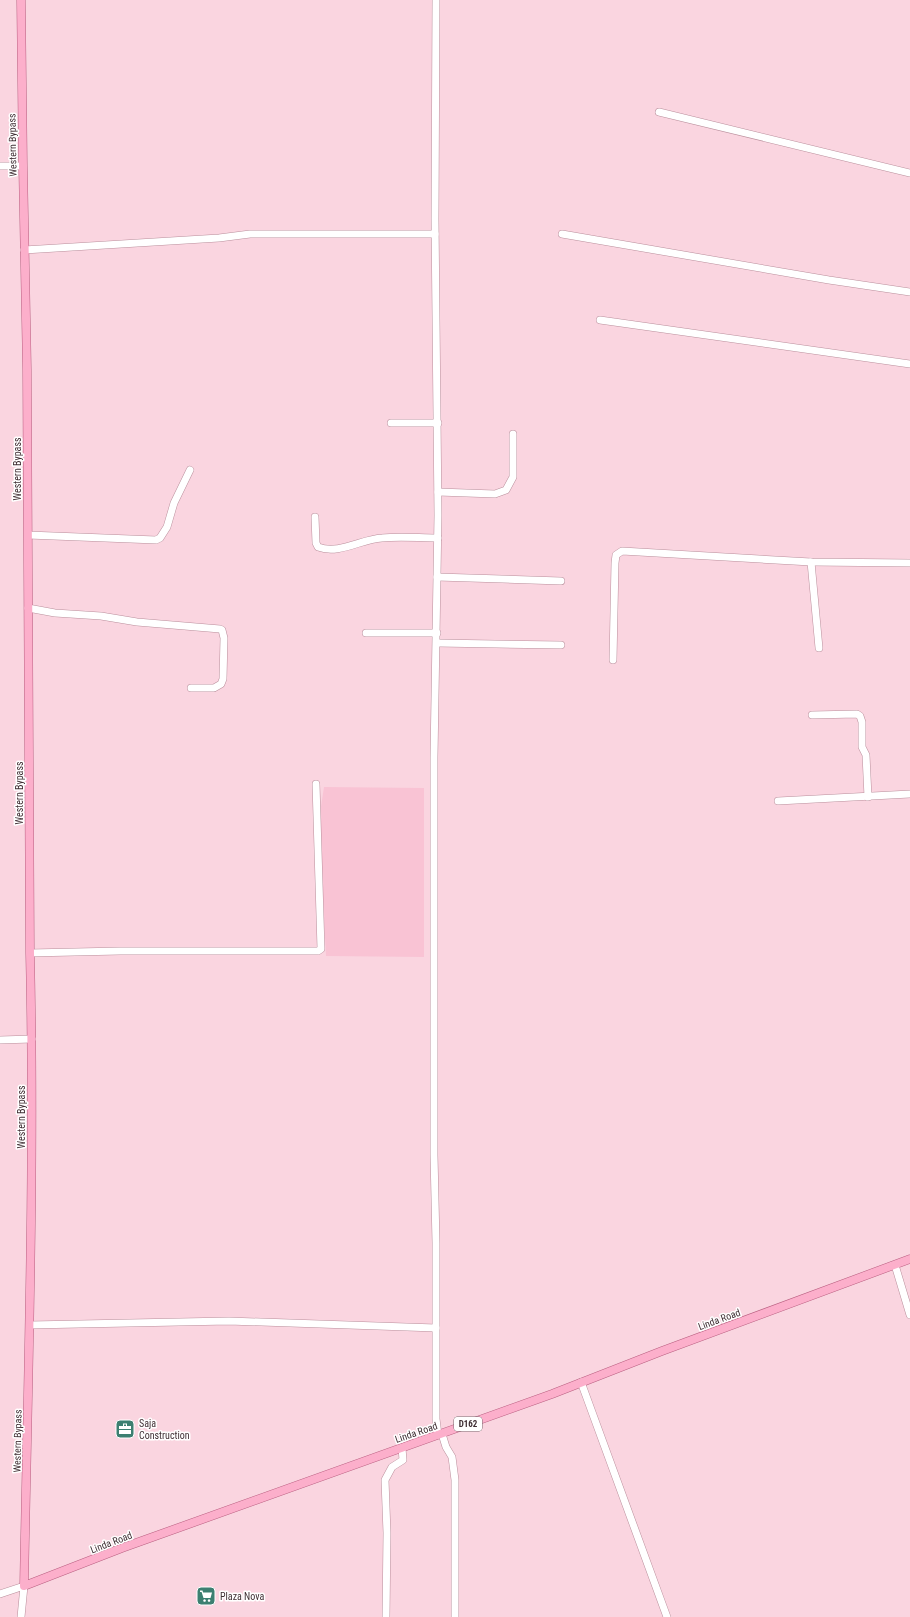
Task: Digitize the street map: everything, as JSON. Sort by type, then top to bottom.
[{"type":"main road","name":"Western Bypass","points":[[21,0],[22,166],[27,376],[30,953],[32,1039],[30,1325],[24,1586]]},
{"type":"main road","name":"Linda Road","points":[[24,1586],[122,1548],[440,1435],[910,1260]]},
{"type":"street","points":[[436,0],[435,234],[438,423],[438,577],[434,757],[434,1155],[436,1419],[440,1435],[452,1457],[455,1480],[455,1617]]},
{"type":"street","points":[[659,112],[910,173]]},
{"type":"street","points":[[0,166],[22,166]]},
{"type":"street","points":[[24,250],[218,238],[250,234],[435,234]]},
{"type":"street","points":[[562,234],[829,280],[910,292]]},
{"type":"street","points":[[600,320],[910,364]]},
{"type":"street","points":[[391,423],[438,423]]},
{"type":"street","points":[[438,492],[495,494],[506,490],[513,477],[513,434]]},
{"type":"street","points":[[28,536],[156,540],[160,538],[167,526],[174,503],[190,470]]},
{"type":"street","points":[[315,517],[316,543],[318,546],[327,549],[357,545],[380,538],[438,538]]},
{"type":"street","points":[[613,660],[614,562],[619,552],[625,551],[811,562],[910,563]]},
{"type":"street","points":[[811,562],[819,648]]},
{"type":"street","points":[[438,577],[562,581]]},
{"type":"street","points":[[28,608],[56,613],[101,616],[137,622],[220,629],[222,630],[224,638],[223,679],[221,684],[214,688],[192,688]]},
{"type":"street","points":[[366,633],[437,633]]},
{"type":"street","points":[[436,643],[561,645]]},
{"type":"street","points":[[812,715],[857,714],[860,716],[862,722],[862,747],[866,755],[868,797]]},
{"type":"street","points":[[30,953],[120,951],[318,951],[321,949],[316,784]]},
{"type":"street","points":[[778,802],[910,794]]},
{"type":"street","points":[[0,1040],[32,1039]]},
{"type":"street","points":[[895,1265],[910,1315]]},
{"type":"street","points":[[30,1325],[229,1321],[436,1328]]},
{"type":"street","points":[[581,1382],[667,1617]]},
{"type":"street","points":[[386,1617],[387,1533],[385,1480],[392,1467],[403,1460],[402,1448]]},
{"type":"street","points":[[21,1617],[24,1586]]},
{"type":"street","name":"D162","points":[[0,1594],[24,1586]]},
{"type":"shaded area","points":[[324,787],[424,788],[424,957],[326,956],[319,819]]},
{"type":"place","name":"Saja Construction","points":[[125,1429]]},
{"type":"place","name":"Plaza Nova","points":[[206,1596]]}]
